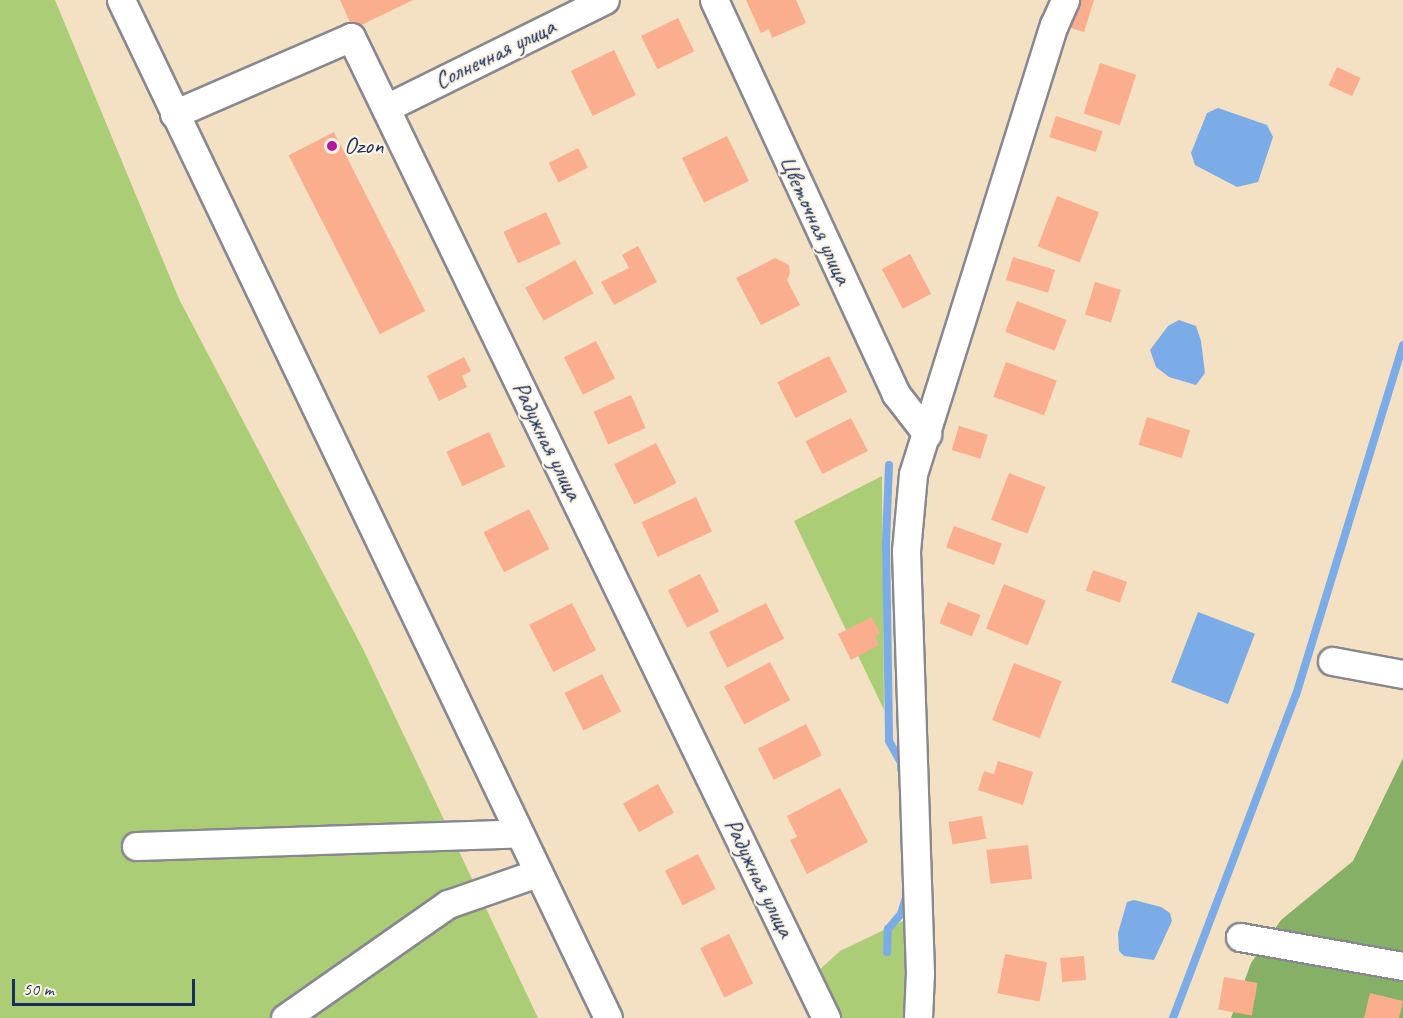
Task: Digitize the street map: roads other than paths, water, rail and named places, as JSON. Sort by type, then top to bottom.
[{"type":"street","points":[[121,0],[608,1018]]},
{"type":"street","name":"Солнечная улица","points":[[386,108],[605,0]]},
{"type":"street","name":"Цветочная улица","points":[[714,0],[896,394],[927,434]]},
{"type":"street","points":[[918,1018],[920,962],[906,551],[913,474],[1054,25],[1065,0]]},
{"type":"street","name":"Радужная улица","points":[[174,114],[351,37],[826,1018]]},
{"type":"street","points":[[1332,661],[1403,674]]},
{"type":"street","points":[[136,846],[518,833]]},
{"type":"street","points":[[285,1018],[448,904],[537,873]]},
{"type":"street","points":[[1240,937],[1403,966]]},
{"type":"water","points":[[1218,108],[1267,125],[1273,137],[1258,182],[1237,187],[1195,165],[1191,153],[1207,113]]},
{"type":"water","points":[[1179,320],[1196,326],[1201,341],[1205,373],[1196,385],[1169,377],[1156,367],[1150,350],[1168,326]]},
{"type":"water","points":[[1198,612],[1255,634],[1228,704],[1171,682]]},
{"type":"water","points":[[1134,900],[1161,907],[1170,913],[1172,921],[1154,960],[1124,956],[1119,951],[1118,933],[1127,902]]},
{"type":"waterway","points":[[1173,1018],[1296,695],[1403,345]]},
{"type":"waterway","points":[[889,465],[886,544],[889,741],[901,763],[901,769]]},
{"type":"waterway","points":[[887,952],[888,929],[901,914],[906,898]]},
{"type":"place","name":"Ozon","points":[[332,146]]}]
